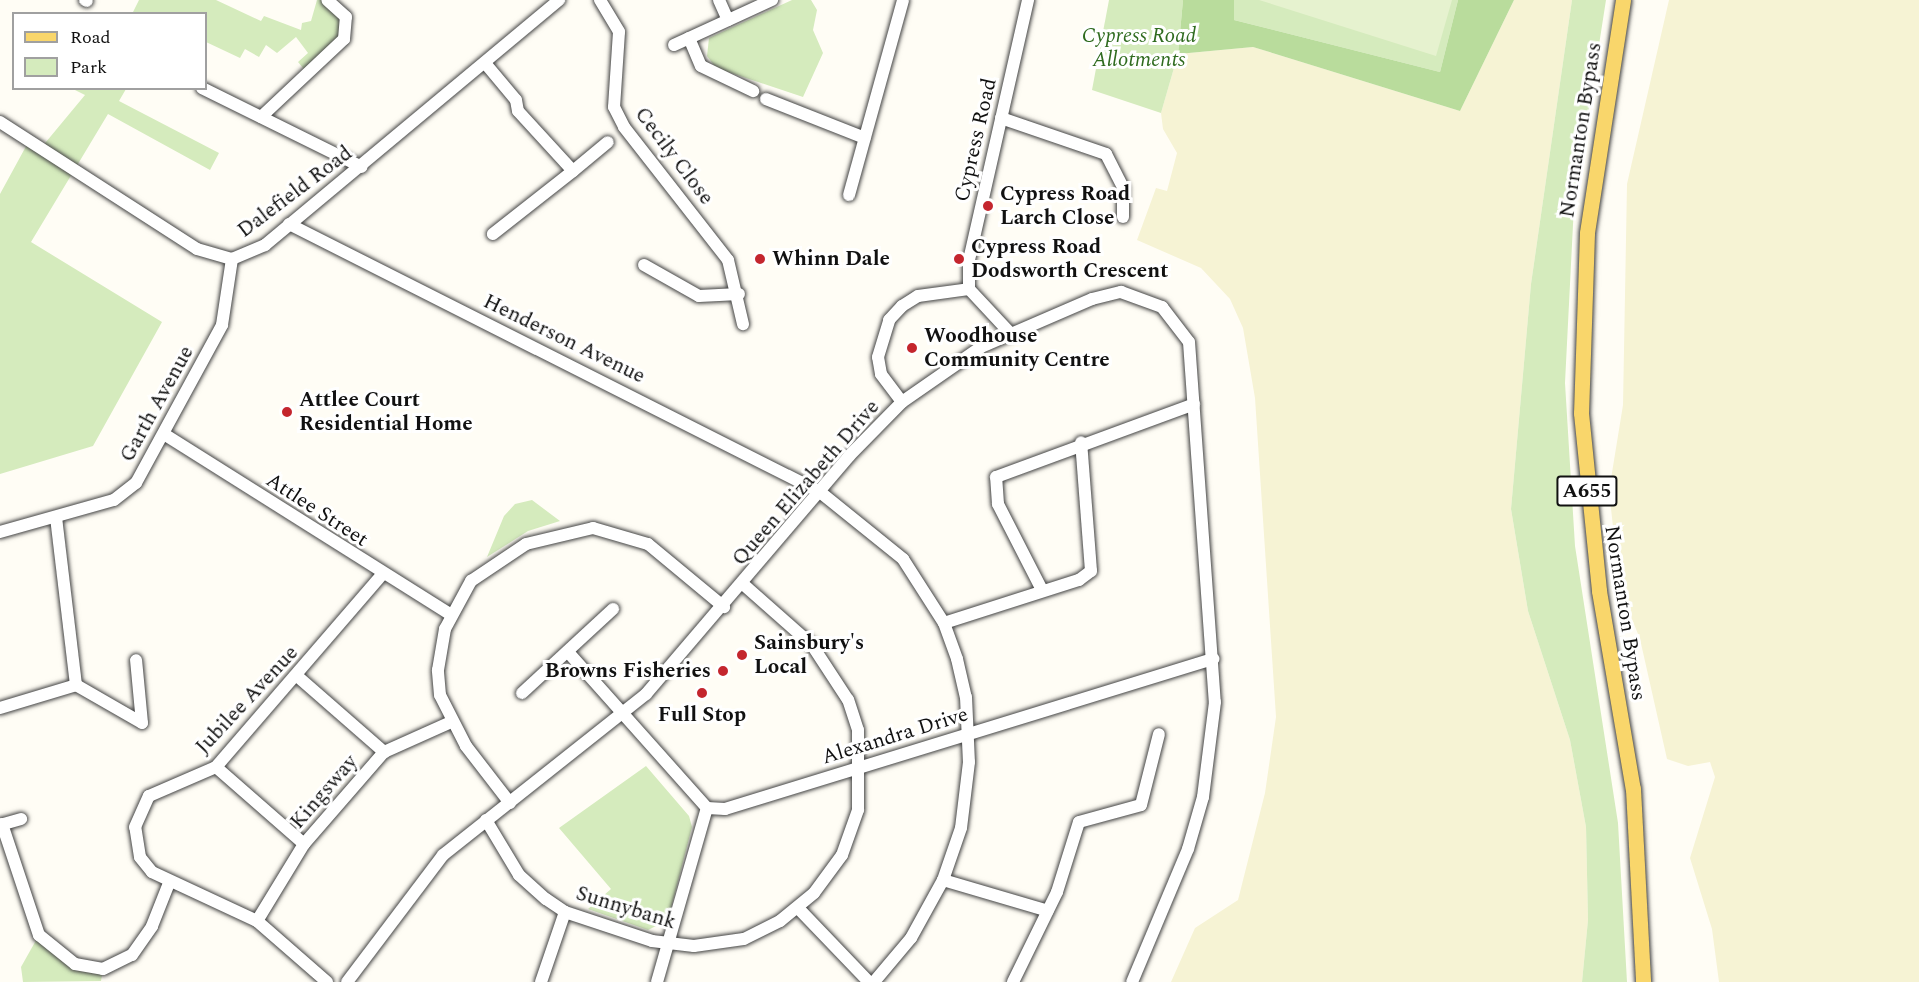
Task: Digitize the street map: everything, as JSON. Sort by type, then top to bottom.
[{"type":"main road","name":"Normanton Bypass","points":[[1623,0],[1587,233],[1581,413],[1599,591],[1632,789],[1643,982]]},
{"type":"street","points":[[261,117],[344,39],[346,17],[327,0]]},
{"type":"street","name":"Dalefield Road","points":[[0,122],[197,249],[232,259],[265,245],[362,167],[557,0]]},
{"type":"street","name":"Cecily Close","points":[[600,0],[619,32],[613,84],[619,117],[728,260],[739,294],[743,324]]},
{"type":"street","points":[[719,0],[728,20]]},
{"type":"street","points":[[674,45],[772,0]]},
{"type":"street","points":[[849,195],[903,0]]},
{"type":"street","name":"Cypress Road","points":[[969,289],[969,260],[1028,0]]},
{"type":"street","points":[[689,38],[701,66],[753,91]]},
{"type":"street","points":[[485,63],[516,100],[518,111],[573,171]]},
{"type":"street","points":[[206,90],[362,167]]},
{"type":"street","points":[[766,99],[865,138]]},
{"type":"street","points":[[1001,118],[1106,154],[1123,188],[1123,217]]},
{"type":"street","points":[[493,234],[608,142]]},
{"type":"street","name":"Henderson Avenue","points":[[289,224],[820,492],[903,559],[944,623],[964,687],[968,734],[961,828],[943,880],[911,938],[874,982]]},
{"type":"street","name":"Garth Avenue","points":[[0,532],[56,518],[125,494],[164,434],[222,325],[232,259]]},
{"type":"street","points":[[644,265],[699,296],[739,294]]},
{"type":"street","points":[[902,402],[881,374],[878,357],[889,320],[918,296],[969,289],[1010,333]]},
{"type":"street","name":"Queen Elizabeth Drive","points":[[347,982],[427,873],[486,820],[625,714],[744,585],[820,492],[902,402],[952,363],[1010,333],[1107,294],[1150,300],[1171,315],[1189,342],[1213,659],[1212,745],[1203,797],[1173,890],[1132,982]]},
{"type":"street","points":[[1042,590],[994,484],[1004,472],[1081,442],[1194,404]]},
{"type":"street","name":"Attlee Street","points":[[164,434],[382,575],[451,615]]},
{"type":"street","points":[[944,623],[1079,580],[1091,571],[1081,442]]},
{"type":"street","points":[[56,518],[76,685]]},
{"type":"street","points":[[510,803],[452,722],[438,670],[451,615],[471,581],[504,556],[577,529],[610,530],[648,544],[724,607]]},
{"type":"street","name":"Jubilee Avenue","points":[[327,982],[257,921],[169,883],[140,857],[135,827],[140,811],[165,785],[216,767],[382,575]]},
{"type":"street","name":"Sunnybank","points":[[486,820],[519,875],[565,912],[670,944],[720,945],[744,939],[798,908],[842,855],[858,810],[861,767],[858,730],[832,670],[796,628],[744,585]]},
{"type":"street","points":[[522,693],[613,609]]},
{"type":"street","points":[[568,652],[707,808],[670,944],[657,982]]},
{"type":"street","name":"Alexandra Drive","points":[[707,808],[725,809],[1213,659]]},
{"type":"street","points":[[0,708],[76,685],[142,723],[136,660]]},
{"type":"street","points":[[297,676],[384,752]]},
{"type":"street","name":"Kingsway","points":[[257,921],[304,844],[384,752],[452,722]]},
{"type":"street","points":[[1013,982],[1048,911],[1079,822],[1141,805],[1159,734]]},
{"type":"street","points":[[216,767],[304,844]]},
{"type":"street","points":[[21,819],[1,824],[39,935],[75,964],[103,969],[132,955],[152,926],[169,883]]},
{"type":"street","points":[[943,880],[1048,911]]},
{"type":"street","points":[[798,908],[869,982]]},
{"type":"street","points":[[541,982],[565,912]]},
{"type":"shaded area","points":[[1514,0],[1572,0],[1531,284],[1511,509],[1528,611],[1570,740],[1586,827],[1588,920],[1582,982],[1171,982],[1195,928],[1238,900],[1265,793],[1276,717],[1255,398],[1243,328],[1230,299],[1201,268],[1137,240],[1156,188],[1167,191],[1177,153],[1163,129],[1161,113],[1178,54],[1253,47],[1460,111]]},
{"type":"shaded area","points":[[1669,0],[1919,0],[1919,982],[1719,982],[1712,929],[1690,858],[1715,777],[1710,762],[1688,766],[1667,759],[1640,639],[1620,589],[1609,491],[1623,405],[1627,184]]},
{"type":"green space","points":[[139,0],[216,0],[261,21],[264,16],[301,30],[302,23],[311,21],[317,0],[327,0],[347,27],[308,74],[298,62],[308,53],[296,37],[277,53],[266,45],[259,57],[245,49],[240,58],[207,42],[207,12],[133,12]]},
{"type":"green space","points":[[792,0],[811,0],[817,10],[813,30],[823,53],[803,97],[716,68],[707,56],[709,38]]},
{"type":"green space","name":"Cypress Road Allotments","points":[[1109,0],[1183,0],[1178,54],[1161,113],[1092,90]]},
{"type":"green space","points":[[1183,0],[1234,0],[1234,20],[1440,72],[1458,0],[1514,0],[1460,111],[1253,47],[1178,54]]},
{"type":"green space","points":[[1234,0],[1458,0],[1440,72],[1234,20]]},
{"type":"green space","points":[[1259,0],[1452,0],[1436,56]]},
{"type":"green space","points":[[1572,0],[1606,0],[1574,205],[1565,383],[1575,546],[1618,823],[1627,982],[1582,982],[1588,920],[1586,827],[1570,740],[1528,611],[1511,509],[1531,284]]},
{"type":"green space","points":[[75,90],[125,90],[119,101],[219,153],[210,170],[108,114],[31,242],[162,322],[93,446],[0,474],[0,194],[30,139],[41,148],[85,95]]},
{"type":"green space","points":[[532,500],[560,521],[528,531],[487,557],[504,516],[515,504]]},
{"type":"green space","points":[[646,766],[689,816],[692,827],[668,920],[648,930],[588,909],[611,889],[559,828]]},
{"type":"green space","points":[[39,935],[48,947],[103,969],[101,981],[23,982],[21,967]]},
{"type":"place","name":"Cypress Road Larch Close","points":[[988,206]]},
{"type":"place","name":"Whinn Dale","points":[[760,259]]},
{"type":"place","name":"Cypress Road Dodsworth Crescent","points":[[959,259]]},
{"type":"place","name":"Woodhouse Community Centre","points":[[912,348]]},
{"type":"place","name":"Attlee Court Residential Home","points":[[287,412]]},
{"type":"place","name":"Sainsbury's Local","points":[[742,655]]},
{"type":"place","name":"Browns Fisheries","points":[[723,671]]},
{"type":"place","name":"Full Stop","points":[[702,693]]}]
